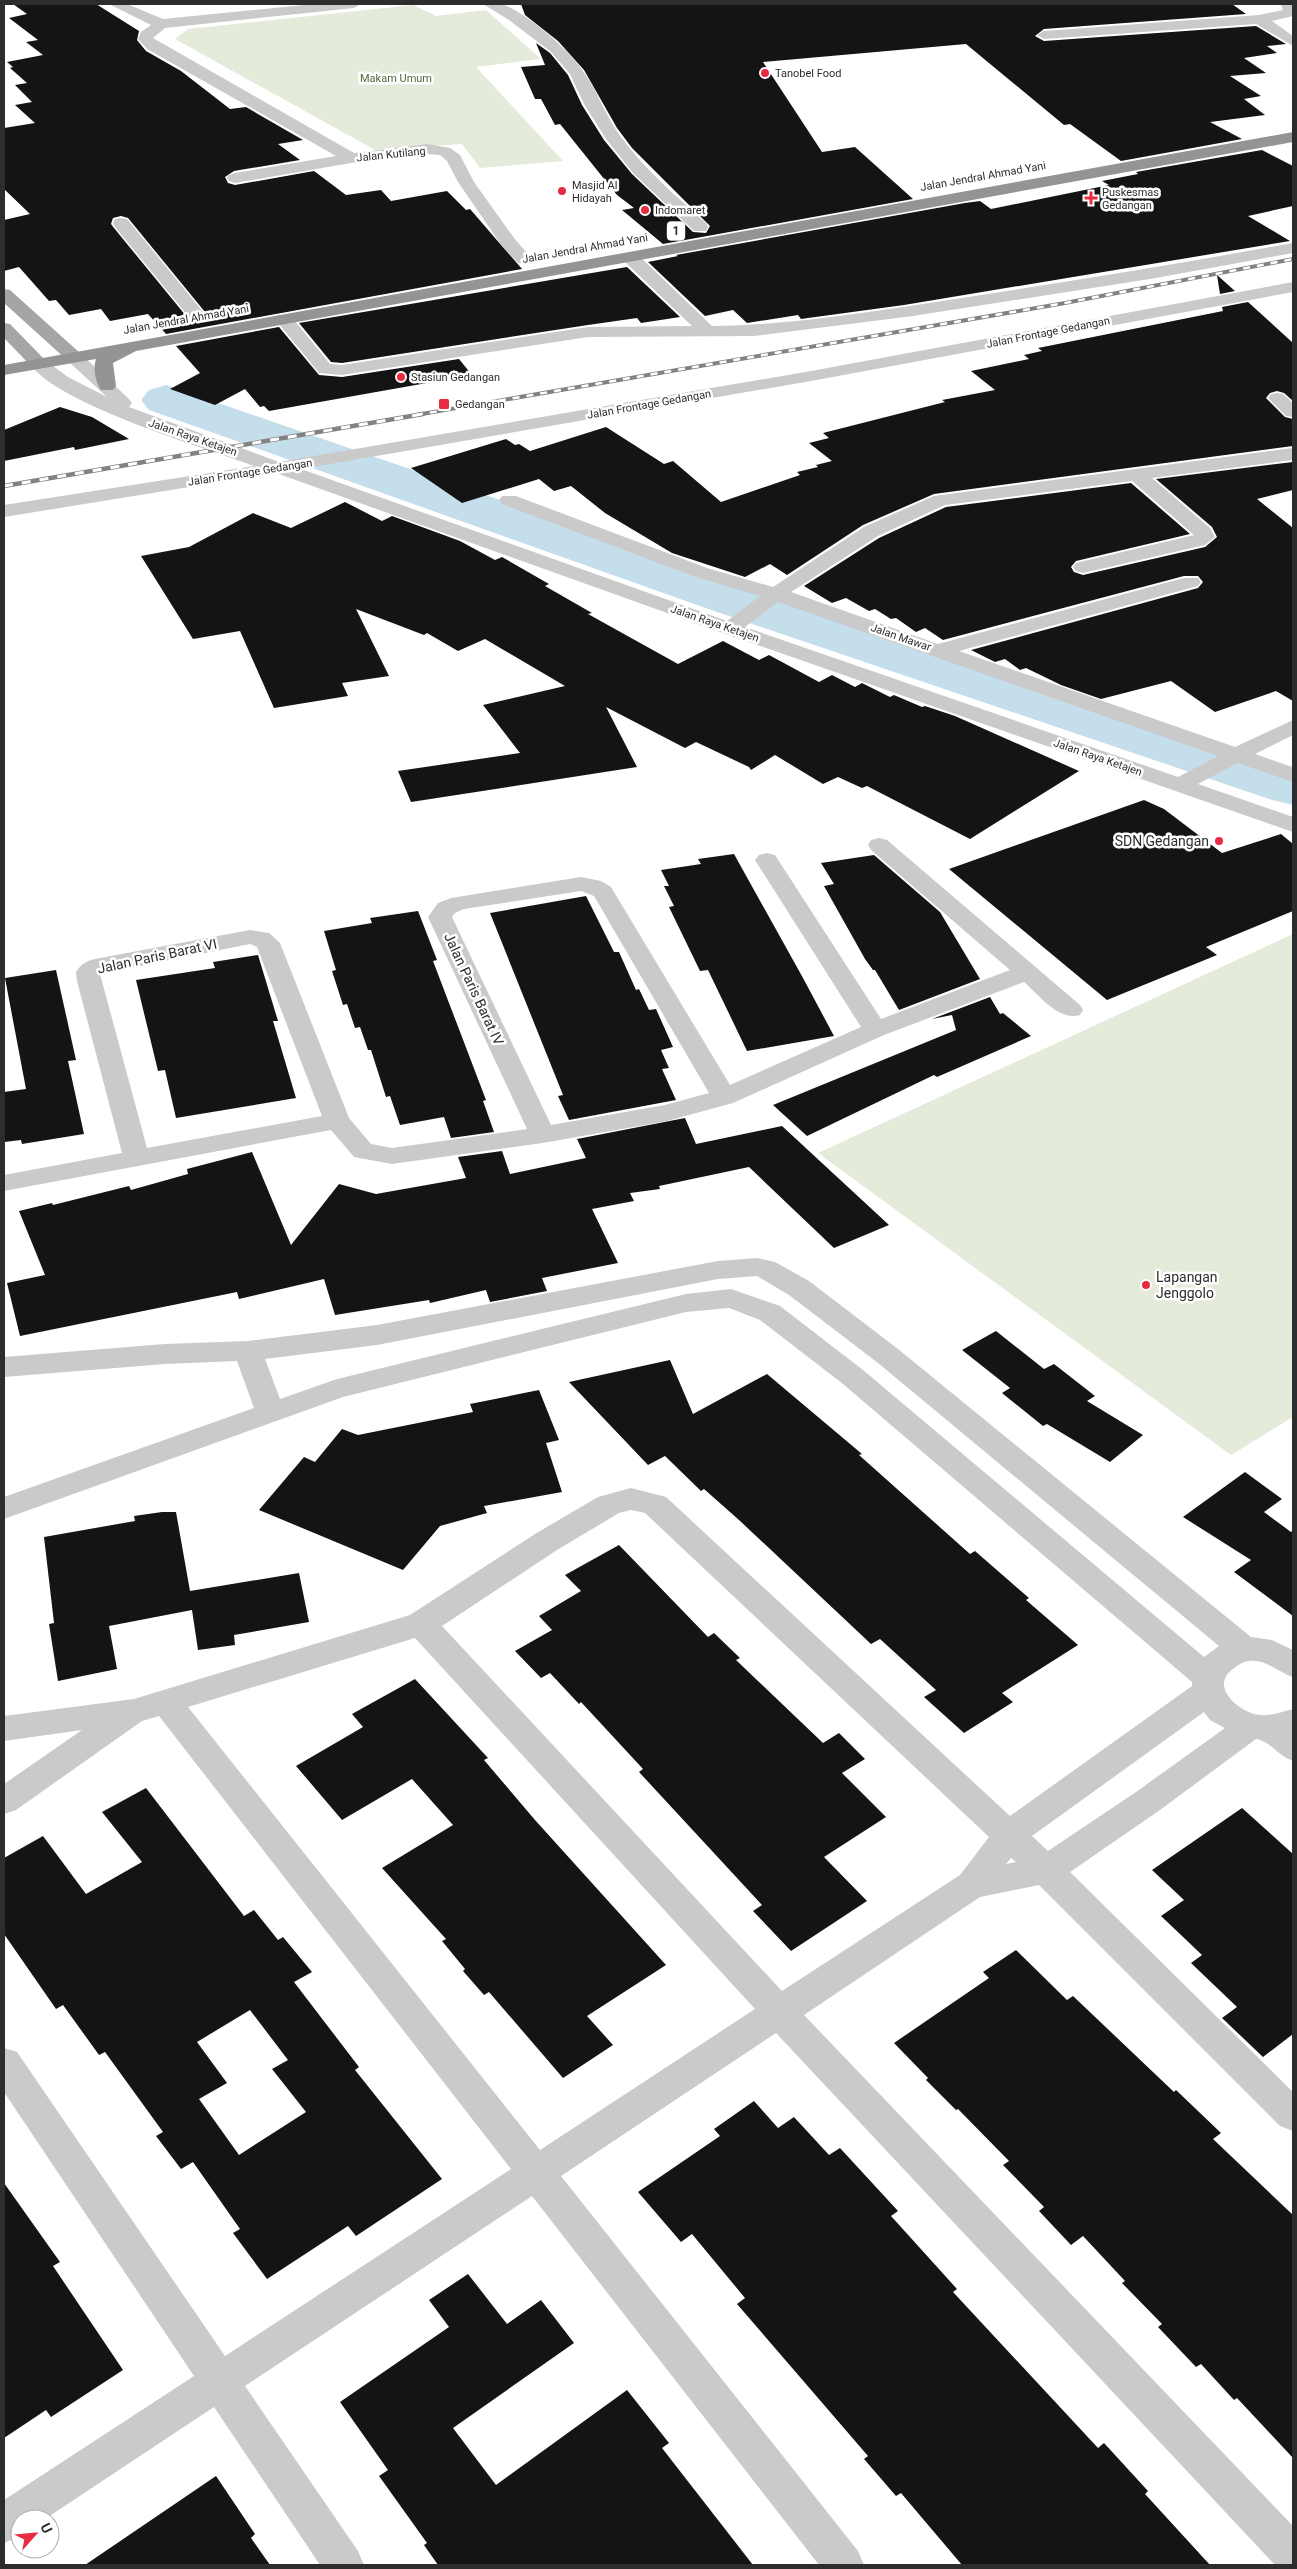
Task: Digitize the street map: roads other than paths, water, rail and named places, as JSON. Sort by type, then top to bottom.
[{"type":"highway","points":[[1070,161],[1293,121]]},
{"type":"highway","name":"Jalan Jendral Ahmad Yani","points":[[39,364],[1293,137]]},
{"type":"highway","name":"1","points":[[680,231],[720,224]]},
{"type":"highway","name":"Jalan Jendral Ahmad Yani","points":[[505,262],[544,255]]},
{"type":"highway","name":"Jalan Jendral Ahmad Yani","points":[[180,320],[217,314]]},
{"type":"highway","points":[[4,352],[77,339]]},
{"type":"highway","points":[[107,386],[103,368],[104,360],[120,353],[164,341]]},
{"type":"highway","name":"1","points":[[4,370],[39,364]]},
{"type":"main road","points":[[4,294],[74,357]]},
{"type":"main road","points":[[4,328],[39,364]]},
{"type":"street","points":[[116,4],[161,24],[354,4]]},
{"type":"street","points":[[490,4],[514,17],[556,49],[577,73],[592,104],[614,139],[639,170],[700,227]]},
{"type":"street","points":[[1044,35],[1259,19],[1287,14],[1292,11],[1288,4]]},
{"type":"street","points":[[1259,19],[1293,42]]},
{"type":"street","points":[[161,24],[146,35],[145,39],[152,46],[351,158]]},
{"type":"street","name":"Jalan Kutilang","points":[[234,178],[351,158],[427,149],[444,151],[454,158],[466,182],[508,242],[524,258]]},
{"type":"street","points":[[121,223],[198,317]]},
{"type":"street","points":[[284,319],[325,369],[332,370],[588,332],[620,330],[709,333],[754,331],[913,311],[1156,273],[1293,248]]},
{"type":"street","points":[[630,257],[709,333]]},
{"type":"street","name":"Jalan Frontage Gedangan","points":[[4,511],[344,457],[858,368],[1293,287]]},
{"type":"street","name":"Jalan Raya Ketajen","points":[[74,357],[107,386],[138,418]]},
{"type":"street","name":"Jalan Raya Ketajen","points":[[39,364],[54,376],[94,400],[138,418],[278,468],[735,624],[1184,783],[1293,825]]},
{"type":"street","points":[[1277,398],[1293,412]]},
{"type":"street","points":[[735,624],[769,598],[864,534],[903,514],[941,500],[991,492],[1138,476],[1293,454]]},
{"type":"street","points":[[1083,567],[1198,541],[1205,537],[1203,532],[1138,476]]},
{"type":"street","name":"Jalan Mawar","points":[[510,500],[769,598],[939,650],[1229,759],[1293,775]]},
{"type":"street","points":[[939,650],[1191,582]]},
{"type":"street","points":[[1184,783],[1293,726]]},
{"type":"street","points":[[878,845],[1072,1010]]},
{"type":"street","points":[[767,860],[875,1030]]},
{"type":"street","name":"Jalan Paris Barat IV","points":[[543,1136],[440,917],[446,908],[459,903],[581,884],[593,886],[603,892],[724,1097]]},
{"type":"street","name":"Jalan Paris Barat VI","points":[[137,1158],[88,972],[95,966],[250,937],[261,938],[268,942],[337,1121]]},
{"type":"street","points":[[4,1183],[337,1121],[362,1151],[375,1155],[392,1156],[543,1136],[667,1113],[724,1097],[875,1030],[1028,972]]},
{"type":"street","points":[[4,1368],[165,1354],[248,1351],[377,1335],[718,1270],[757,1267],[774,1272],[799,1288],[888,1356],[1246,1650]]},
{"type":"street","points":[[4,1508],[337,1389],[686,1303],[716,1299],[740,1300],[770,1313],[853,1377],[1208,1684],[1217,1707],[1232,1719],[1277,1731]]},
{"type":"street","points":[[248,1351],[270,1412]]},
{"type":"street","points":[[853,1377],[888,1356]]},
{"type":"street","points":[[4,1728],[150,1707],[421,1624],[546,1542],[609,1505],[631,1499],[655,1505],[1046,1870],[1293,2114]]},
{"type":"street","points":[[421,1624],[780,2012],[1293,2555]]},
{"type":"street","points":[[4,2523],[972,1885],[1008,1836],[1208,1684],[1215,1664],[1228,1654],[1246,1650],[1288,1654]]},
{"type":"street","points":[[4,1801],[150,1707]]},
{"type":"street","points":[[150,1707],[536,2173],[844,2565]]},
{"type":"street","points":[[972,1885],[1046,1870],[1148,1801],[1277,1731]]},
{"type":"street","points":[[4,2063],[344,2565]]},
{"type":"waterway","points":[[166,400],[733,599],[1293,787]]},
{"type":"railway","points":[[416,415],[1065,303],[1293,259]]},
{"type":"railway","points":[[4,486],[423,414]]},
{"type":"place","name":"Tanobel Food","points":[[765,73]]},
{"type":"place","name":"Masjid Al Hidayah","points":[[562,191]]},
{"type":"place","name":"Puskesmas Gedangan","points":[[1091,198]]},
{"type":"place","name":"Indomaret","points":[[645,210]]},
{"type":"place","name":"Stasiun Gedangan","points":[[401,377]]},
{"type":"place","name":"Gedangan","points":[[444,404]]},
{"type":"place","name":"SDN Gedangan","points":[[1219,841]]},
{"type":"place","name":"Lapangan Jenggolo","points":[[1146,1285]]},
{"type":"park label","name":"Makam Umum","points":[[396,78]]}]
